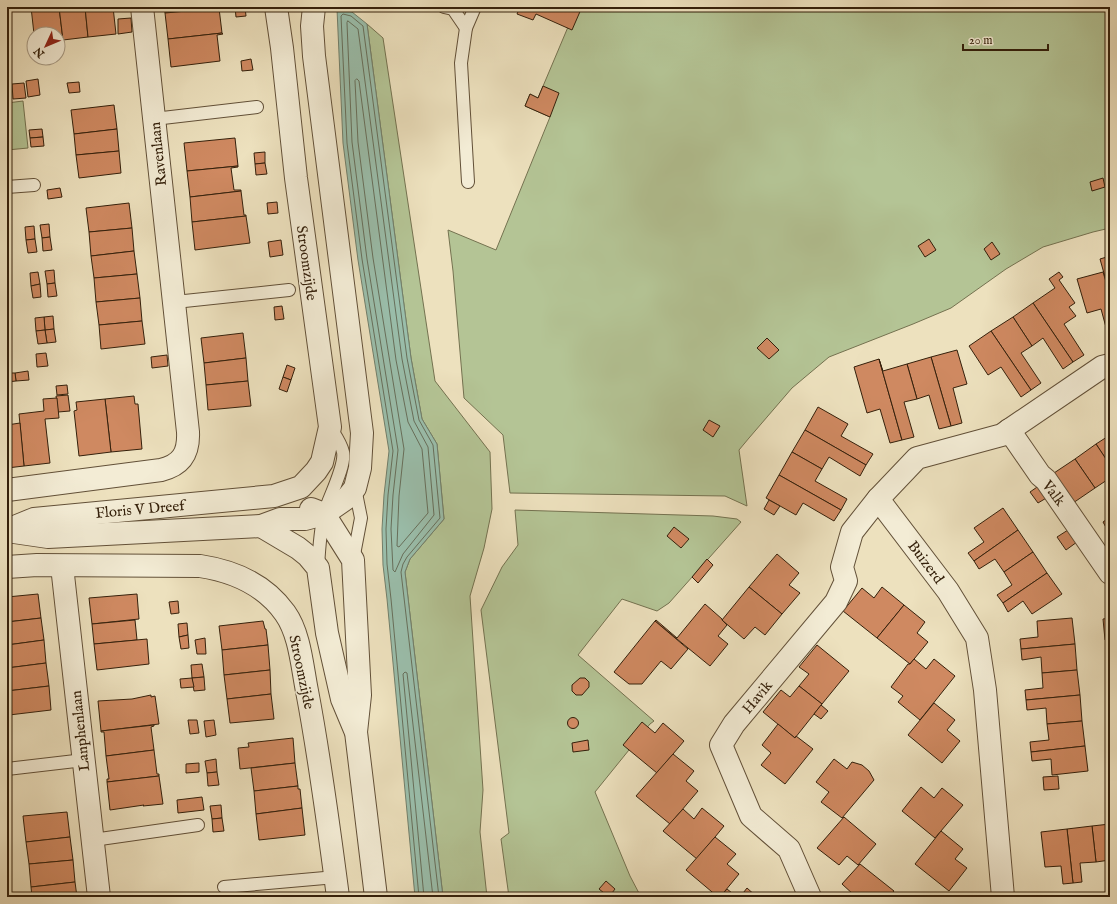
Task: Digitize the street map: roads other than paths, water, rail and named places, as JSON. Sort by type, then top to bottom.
[{"type":"street","name":"Ravenlaan","points":[[7,490],[148,473],[170,468],[178,463],[187,449],[188,441],[175,302],[142,7]]},
{"type":"street","name":"Stroomzijde","points":[[276,7],[296,178],[330,427]]},
{"type":"street","name":"Stroomzijde","points":[[314,7],[312,26],[314,56],[362,433],[360,468],[355,488]]},
{"type":"street","points":[[878,499],[917,458],[1002,434],[1102,367],[1110,365]]},
{"type":"street","name":"Floris V Dreef","points":[[7,531],[34,519],[274,496],[301,487],[316,471],[322,462],[330,427]]},
{"type":"street","name":"Valk","points":[[1009,430],[1040,475],[1046,480],[1106,562]]},
{"type":"street","points":[[353,560],[324,514],[347,498],[355,488]]},
{"type":"street","name":"Floris V Dreef","points":[[274,496],[324,514]]},
{"type":"street","name":"Havik","points":[[810,897],[789,849],[751,816],[721,745],[734,724],[836,602],[846,581],[842,567],[852,532],[878,499]]},
{"type":"street","name":"Buizerd","points":[[878,499],[948,592],[977,638],[985,690],[1003,897]]},
{"type":"street","name":"Floris V Dreef","points":[[7,531],[48,537],[260,526],[280,519],[305,518],[324,514]]},
{"type":"street","points":[[260,526],[298,548],[308,556],[318,568]]},
{"type":"street","name":"Stroomzijde","points":[[353,560],[360,695],[356,732],[376,897]]},
{"type":"street","name":"Stroomzijde","points":[[62,566],[200,566],[217,568],[245,578],[269,596],[286,614],[296,636],[318,748],[337,887]]},
{"type":"street","points":[[7,567],[62,566]]},
{"type":"street","name":"Lanphenlaan","points":[[62,566],[99,897]]},
{"type":"street","name":"Stroomzijde","points":[[318,568],[328,633],[342,699],[356,732]]},
{"type":"lane","points":[[444,7],[453,9],[466,28]]},
{"type":"lane","points":[[468,182],[461,63],[466,28],[475,7]]},
{"type":"lane","points":[[154,119],[257,107]]},
{"type":"lane","points":[[7,188],[34,185]]},
{"type":"lane","points":[[175,302],[289,290]]},
{"type":"lane","name":"Stroomzijde","points":[[318,568],[324,514],[342,464],[343,453],[339,442],[330,427]]},
{"type":"lane","name":"Stroomzijde","points":[[353,560],[361,518],[355,488]]},
{"type":"lane","points":[[7,769],[84,760]]},
{"type":"lane","points":[[93,840],[198,826]]},
{"type":"lane","points":[[224,888],[337,887]]},
{"type":"water","points":[[337,9],[352,12],[367,24],[411,358],[422,419],[437,444],[444,519],[410,559],[405,572],[443,897],[415,897],[383,565],[382,529],[389,451],[358,260],[343,143]]}]
